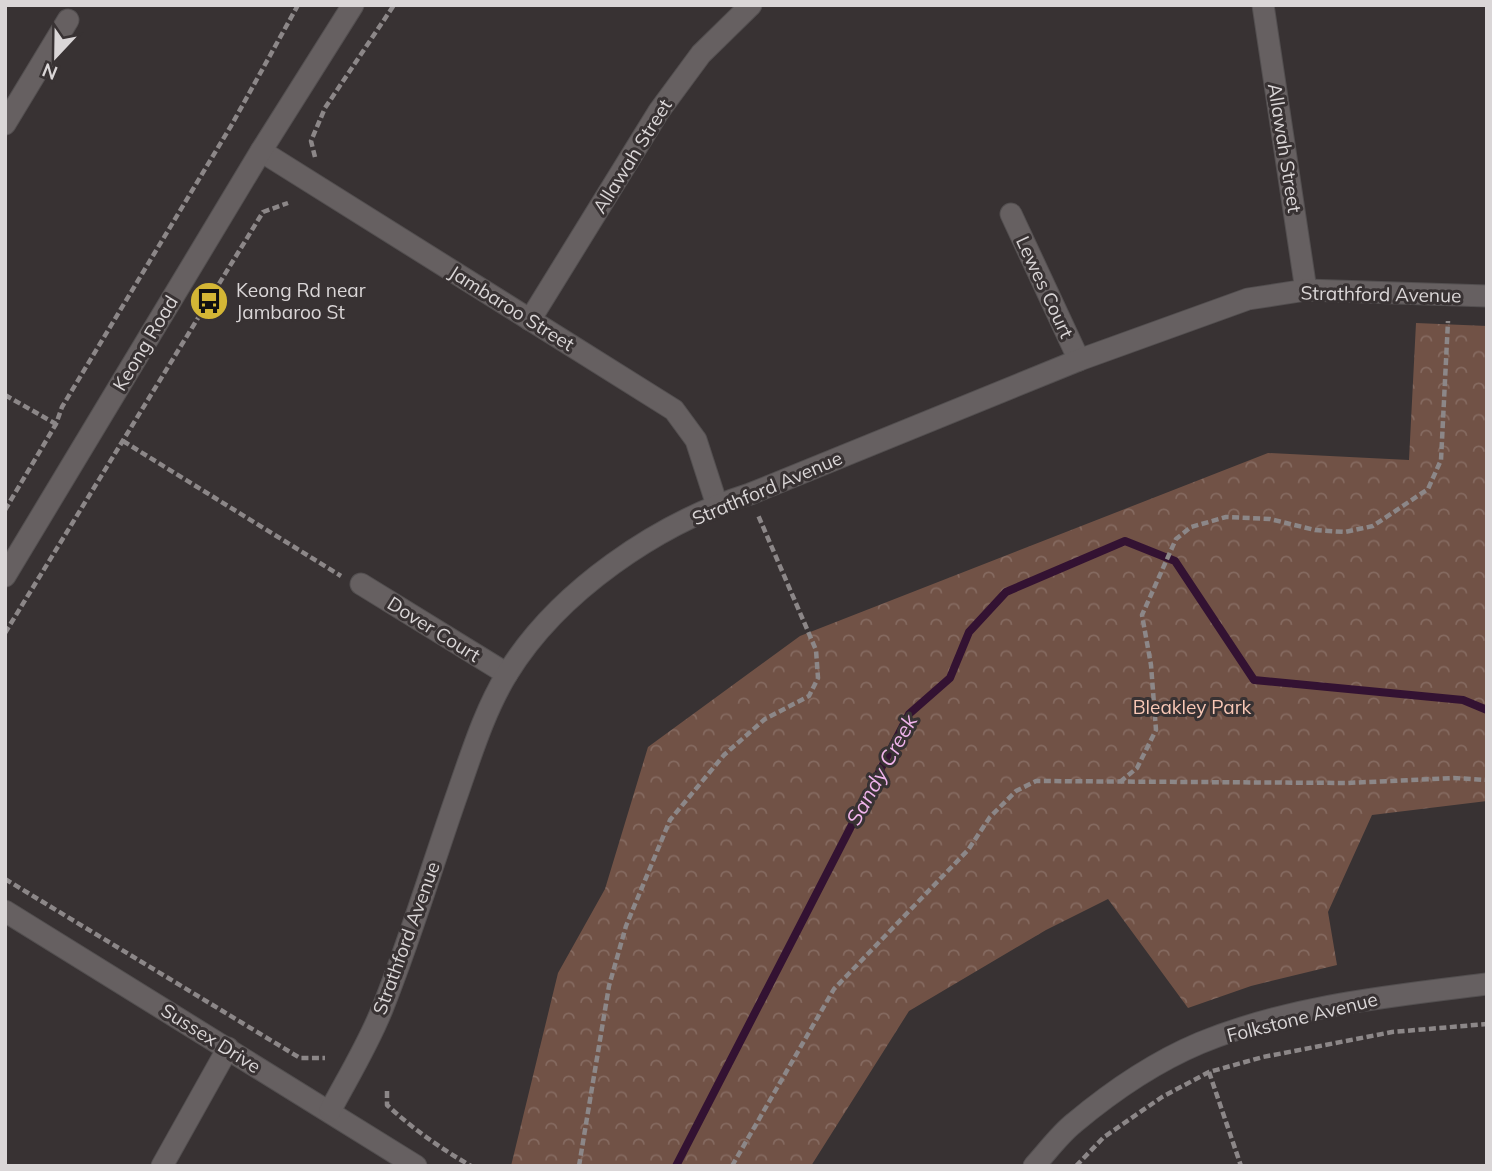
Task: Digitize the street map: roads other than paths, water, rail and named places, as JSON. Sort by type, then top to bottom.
[{"type":"street","name":"Keong Road","points":[[5,576],[261,151],[353,5]]},
{"type":"street","name":"Allawah Street","points":[[530,320],[659,111],[701,54],[751,5]]},
{"type":"street","name":"Allawah Street","points":[[1263,5],[1306,290]]},
{"type":"street","points":[[5,124],[68,20]]},
{"type":"street","name":"Jambaroo Street","points":[[261,151],[674,410],[696,440],[717,505]]},
{"type":"street","name":"Lewes Court","points":[[1011,214],[1079,360]]},
{"type":"street","name":"Strathford Avenue","points":[[330,1111],[383,1009],[481,727],[507,674],[540,631],[591,578],[717,505],[1079,360],[1248,299],[1306,290],[1487,296]]},
{"type":"street","name":"Dover Court","points":[[361,584],[507,674]]},
{"type":"street","name":"Sussex Drive","points":[[5,911],[416,1166]]},
{"type":"street","name":"Folkstone Avenue","points":[[1034,1166],[1072,1124],[1130,1082],[1199,1044],[1261,1023],[1371,999],[1487,985]]},
{"type":"street","points":[[162,1166],[228,1048]]},
{"type":"waterway","name":"Sandy Creek","points":[[676,1166],[909,714],[950,678],[969,632],[1006,592],[1125,541],[1175,561],[1254,680],[1463,700],[1487,710]]},
{"type":"place","name":"Keong Rd near Jambaroo St","points":[[209,301]]},
{"type":"park label","name":"Bleakley Park","points":[[1192,707]]}]
